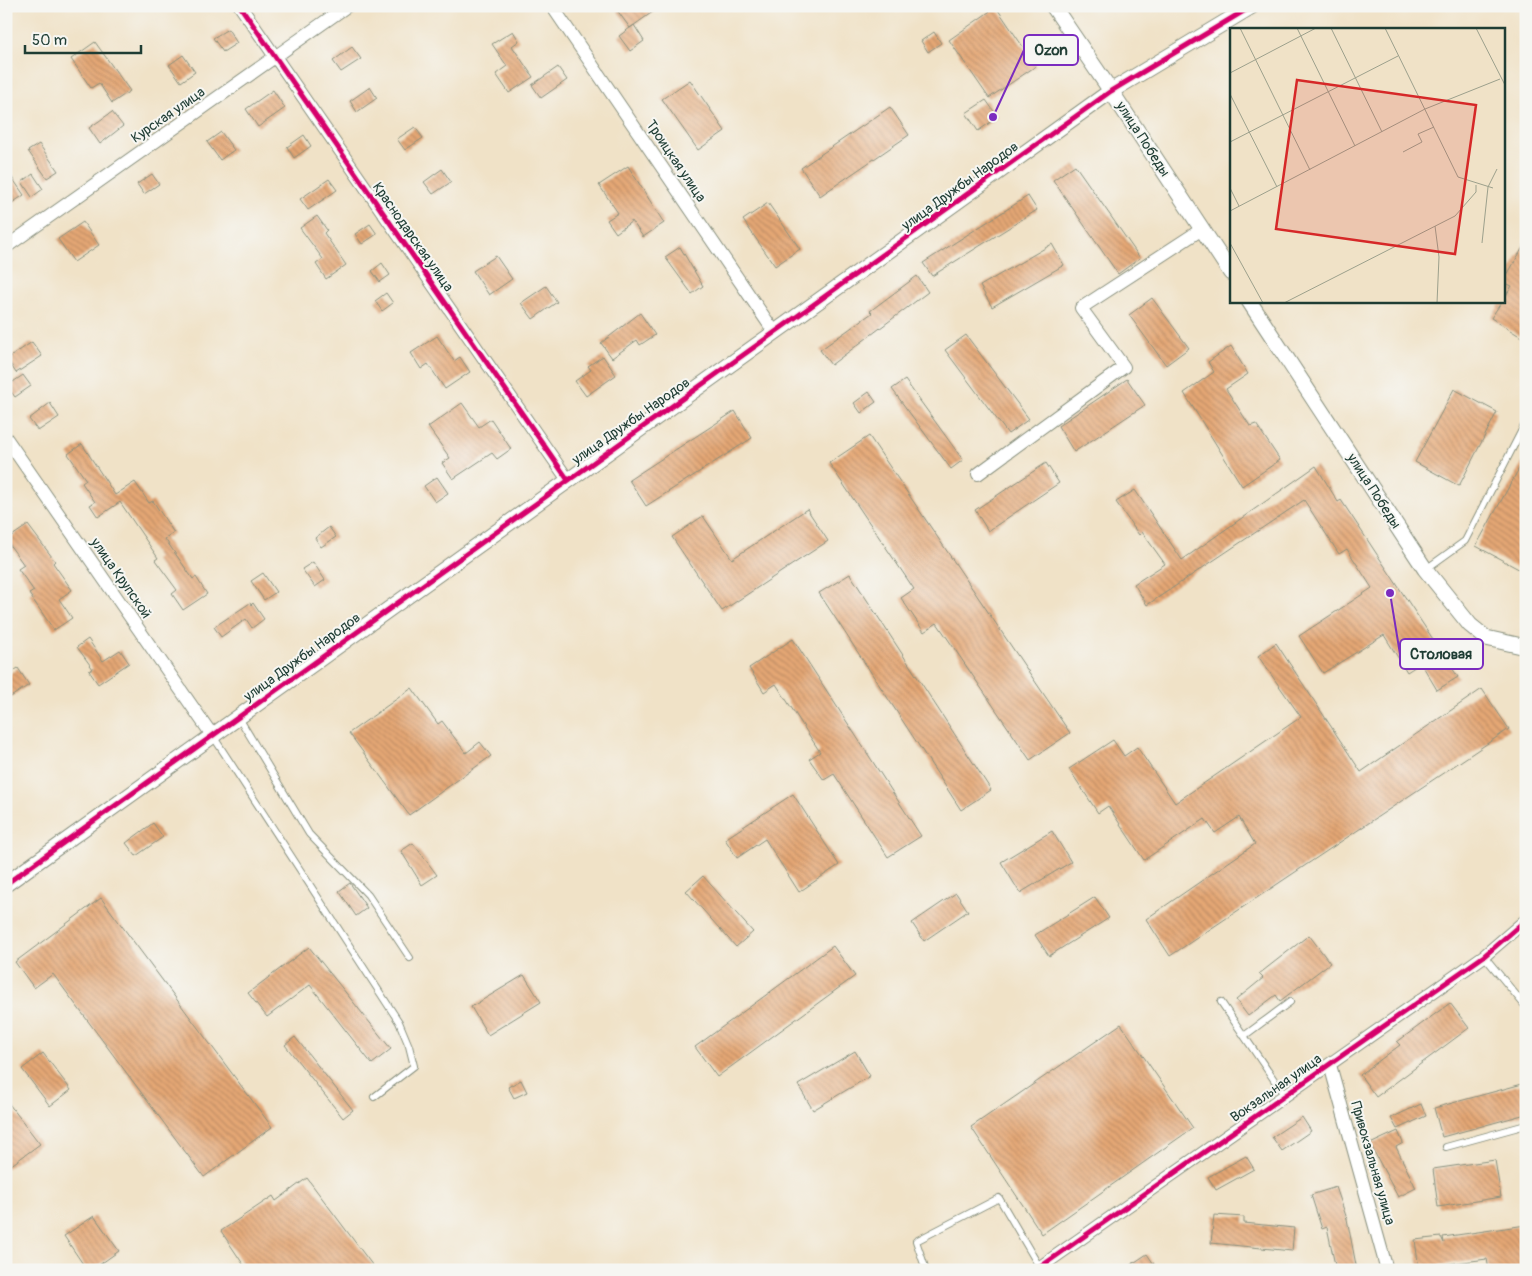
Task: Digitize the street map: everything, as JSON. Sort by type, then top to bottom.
[{"type":"street","name":"Краснодарская улица","points":[[240,6],[568,480]]},
{"type":"street","name":"Курская улица","points":[[6,247],[347,6]]},
{"type":"street","name":"Троицкая улица","points":[[552,6],[775,333]]},
{"type":"street","name":"улица Победы","points":[[1053,6],[1112,91],[1230,271]]},
{"type":"street","name":"улица Дружбы Народов","points":[[6,884],[1112,91],[1252,6]]},
{"type":"street","points":[[978,474],[1124,368],[1081,308],[1202,229]]},
{"type":"street","name":"улица Победы","points":[[1251,302],[1425,569],[1475,629],[1486,638],[1524,646]]},
{"type":"street","name":"улица Крупской","points":[[6,438],[212,735]]},
{"type":"street","name":"Вокзальная улица","points":[[1038,1269],[1484,956],[1526,920]]},
{"type":"street","name":"Привокзальная улица","points":[[1330,1065],[1387,1270]]},
{"type":"lane","points":[[1425,569],[1466,541],[1526,422]]},
{"type":"lane","points":[[238,717],[309,834],[368,895],[410,958]]},
{"type":"lane","points":[[212,735],[399,1022],[409,1046],[414,1066],[374,1097]]},
{"type":"lane","points":[[1484,956],[1526,1007]]},
{"type":"lane","points":[[1220,1002],[1285,1096]]},
{"type":"lane","points":[[1244,1036],[1290,1002]]},
{"type":"lane","points":[[1446,1147],[1526,1125]]},
{"type":"lane","points":[[926,1270],[916,1241],[999,1198],[1038,1269]]},
{"type":"building","points":[[614,6],[661,6],[630,28]]},
{"type":"building","points":[[996,7],[1036,66],[989,98],[949,40]]},
{"type":"building","points":[[634,25],[644,41],[630,51],[619,36]]},
{"type":"building","points":[[228,29],[237,43],[223,52],[213,38]]},
{"type":"building","points":[[513,31],[519,41],[512,46],[533,77],[509,93],[496,74],[507,66],[492,44]]},
{"type":"building","points":[[934,32],[941,43],[928,52],[921,41]]},
{"type":"building","points":[[95,42],[130,91],[112,103],[99,83],[91,88],[71,59]]},
{"type":"building","points":[[352,47],[361,59],[341,72],[333,61]]},
{"type":"building","points":[[183,55],[195,72],[181,82],[169,65]]},
{"type":"building","points":[[558,67],[567,80],[541,98],[532,85]]},
{"type":"building","points":[[690,80],[725,131],[698,150],[662,99]]},
{"type":"building","points":[[370,87],[377,98],[357,112],[350,101]]},
{"type":"building","points":[[273,90],[285,108],[258,127],[246,109]]},
{"type":"building","points":[[986,100],[998,117],[978,131],[966,113]]},
{"type":"building","points":[[890,107],[909,135],[820,196],[801,168]]},
{"type":"building","points":[[112,112],[123,126],[100,144],[89,128]]},
{"type":"building","points":[[415,127],[423,138],[405,150],[397,139]]},
{"type":"building","points":[[221,132],[234,150],[220,160],[207,142]]},
{"type":"building","points":[[304,135],[311,146],[294,158],[287,147]]},
{"type":"building","points":[[39,144],[58,171],[47,178],[28,151]]},
{"type":"building","points":[[1075,165],[1140,258],[1118,274],[1053,180]]},
{"type":"building","points":[[628,166],[664,223],[643,237],[632,221],[616,233],[607,220],[618,213],[599,185]]},
{"type":"building","points":[[6,169],[24,195],[6,207]]},
{"type":"building","points":[[442,169],[451,182],[433,194],[424,182]]},
{"type":"building","points":[[33,174],[43,189],[32,197],[22,182]]},
{"type":"building","points":[[152,174],[159,184],[144,194],[137,184]]},
{"type":"building","points":[[329,179],[337,190],[308,210],[300,199]]},
{"type":"building","points":[[1028,196],[1037,210],[932,276],[923,263]]},
{"type":"building","points":[[768,203],[800,249],[775,266],[743,220]]},
{"type":"building","points":[[317,216],[327,230],[324,233],[346,265],[326,279],[316,264],[323,259],[300,228]]},
{"type":"building","points":[[83,222],[99,245],[74,262],[58,239]]},
{"type":"building","points":[[370,224],[377,234],[362,244],[355,234]]},
{"type":"building","points":[[1526,242],[1526,340],[1491,318],[1502,302],[1504,302],[1504,298],[1512,286],[1504,282]]},
{"type":"building","points":[[1052,244],[1064,265],[992,307],[980,286]]},
{"type":"building","points":[[680,247],[703,286],[692,294],[665,257]]},
{"type":"building","points":[[496,256],[512,279],[489,295],[473,271]]},
{"type":"building","points":[[382,263],[390,275],[380,282],[372,271]]},
{"type":"building","points":[[917,276],[928,292],[831,365],[820,350],[872,313],[870,311]]},
{"type":"building","points":[[546,286],[557,302],[533,319],[521,303]]},
{"type":"building","points":[[386,293],[393,303],[382,311],[375,301]]},
{"type":"building","points":[[1152,298],[1189,348],[1166,365],[1129,315]]},
{"type":"building","points":[[640,313],[655,335],[640,345],[637,340],[612,358],[601,343]]},
{"type":"building","points":[[966,335],[1029,419],[1008,434],[945,350]]},
{"type":"building","points":[[437,336],[454,361],[460,357],[470,372],[445,389],[428,364],[421,369],[411,353]]},
{"type":"building","points":[[32,342],[42,356],[16,373],[7,359]]},
{"type":"building","points":[[1231,346],[1248,374],[1226,389],[1250,426],[1256,424],[1280,460],[1242,486],[1184,393],[1214,372],[1208,362]]},
{"type":"building","points":[[603,356],[616,375],[586,396],[575,381],[591,370],[588,366]]},
{"type":"building","points":[[23,375],[31,386],[15,397],[7,386]]},
{"type":"building","points":[[1127,379],[1145,405],[1074,452],[1058,426]]},
{"type":"building","points":[[905,380],[963,460],[951,469],[892,389]]},
{"type":"building","points":[[1454,389],[1497,412],[1459,486],[1415,462]]},
{"type":"building","points":[[869,392],[876,402],[861,413],[854,403]]},
{"type":"building","points":[[50,403],[59,417],[38,431],[29,419]]},
{"type":"building","points":[[462,403],[479,427],[491,419],[511,449],[497,459],[492,453],[453,479],[442,463],[450,458],[428,427]]},
{"type":"building","points":[[735,411],[752,438],[646,506],[629,480]]},
{"type":"building","points":[[869,436],[1070,733],[1030,760],[937,623],[924,632],[901,598],[914,589],[829,463]]},
{"type":"building","points":[[82,444],[115,495],[135,482],[149,503],[153,501],[174,533],[165,539],[193,579],[196,577],[207,594],[183,610],[172,594],[177,590],[155,560],[158,558],[120,502],[98,517],[90,505],[95,502],[82,483],[86,480],[68,454]]},
{"type":"building","points":[[1526,456],[1526,573],[1476,546]]},
{"type":"building","points":[[1046,463],[1059,483],[988,531],[975,510]]},
{"type":"building","points":[[1316,466],[1338,502],[1341,500],[1458,677],[1437,690],[1421,663],[1407,672],[1384,635],[1323,673],[1299,636],[1372,588],[1347,549],[1339,554],[1304,500],[1147,605],[1134,584],[1165,564],[1142,532],[1139,535],[1116,502],[1135,490],[1182,560]]},
{"type":"building","points":[[437,477],[448,493],[435,502],[424,486]]},
{"type":"building","points":[[807,509],[828,541],[722,611],[672,537],[703,516],[732,559]]},
{"type":"building","points":[[28,525],[55,561],[53,563],[72,590],[59,599],[72,618],[54,630],[29,594],[34,591],[18,569],[24,565],[6,540]]},
{"type":"building","points":[[329,527],[336,537],[321,547],[315,538]]},
{"type":"building","points":[[313,562],[325,580],[315,587],[302,569]]},
{"type":"building","points":[[263,573],[276,592],[264,600],[251,581]]},
{"type":"building","points":[[850,574],[991,790],[961,810],[819,593]]},
{"type":"building","points":[[250,603],[251,605],[253,603],[264,619],[252,628],[246,619],[221,637],[214,627]]},
{"type":"building","points":[[88,639],[103,661],[120,650],[129,663],[98,684],[89,671],[93,669],[77,647]]},
{"type":"building","points":[[793,639],[921,836],[888,857],[834,774],[824,780],[809,759],[820,752],[776,684],[764,692],[749,668]]},
{"type":"building","points":[[1276,643],[1361,772],[1482,689],[1509,729],[1170,956],[1146,919],[1255,844],[1239,817],[1215,833],[1205,819],[1144,860],[1108,806],[1098,813],[1069,769],[1113,740],[1124,756],[1137,747],[1175,803],[1301,717],[1258,656]]},
{"type":"building","points":[[18,668],[29,685],[6,700],[6,676]]},
{"type":"building","points":[[412,688],[438,724],[442,721],[466,753],[480,742],[491,756],[409,815],[349,733]]},
{"type":"building","points":[[793,794],[839,865],[799,892],[765,839],[737,858],[725,839]]},
{"type":"building","points":[[153,823],[163,837],[136,856],[126,843]]},
{"type":"building","points":[[1052,831],[1071,862],[1020,893],[1001,862]]},
{"type":"building","points":[[413,843],[437,875],[422,885],[401,851]]},
{"type":"building","points":[[703,876],[753,932],[736,947],[686,891]]},
{"type":"building","points":[[350,883],[367,908],[356,916],[339,891]]},
{"type":"building","points":[[956,893],[968,911],[924,941],[912,923]]},
{"type":"building","points":[[1095,897],[1109,918],[1049,956],[1035,935]]},
{"type":"building","points":[[101,898],[272,1127],[204,1177],[53,974],[34,988],[15,962]]},
{"type":"building","points":[[1309,935],[1330,963],[1280,1001],[1276,995],[1248,1016],[1236,1000],[1263,978],[1259,974]]},
{"type":"building","points":[[833,946],[855,976],[717,1077],[695,1047]]},
{"type":"building","points":[[309,947],[391,1049],[372,1064],[310,985],[267,1017],[248,993]]},
{"type":"building","points":[[524,975],[541,1002],[488,1035],[471,1007]]},
{"type":"building","points":[[1450,1003],[1469,1028],[1376,1097],[1360,1075],[1400,1045],[1397,1042]]},
{"type":"building","points":[[1121,1024],[1193,1128],[1042,1234],[971,1127]]},
{"type":"building","points":[[295,1037],[353,1110],[343,1118],[285,1045]]},
{"type":"building","points":[[855,1051],[870,1076],[813,1110],[798,1085]]},
{"type":"building","points":[[43,1053],[71,1090],[50,1106],[22,1069]]},
{"type":"building","points":[[521,1080],[527,1092],[514,1098],[508,1087]]},
{"type":"building","points":[[1526,1083],[1526,1114],[1442,1137],[1434,1108]]},
{"type":"building","points":[[6,1100],[40,1144],[6,1169]]},
{"type":"building","points":[[1421,1104],[1426,1116],[1397,1129],[1391,1118]]},
{"type":"building","points":[[1302,1117],[1311,1131],[1282,1151],[1272,1137]]},
{"type":"building","points":[[1398,1131],[1403,1143],[1396,1147],[1416,1188],[1398,1197],[1370,1144]]},
{"type":"building","points":[[1246,1156],[1254,1169],[1216,1190],[1208,1177]]},
{"type":"building","points":[[1495,1160],[1501,1197],[1438,1207],[1433,1169]]},
{"type":"building","points":[[307,1178],[376,1270],[247,1270],[221,1231],[273,1196],[276,1201]]},
{"type":"building","points":[[1336,1187],[1347,1219],[1357,1270],[1336,1270],[1327,1227],[1322,1229],[1311,1195]]},
{"type":"building","points":[[1214,1215],[1244,1217],[1244,1223],[1294,1228],[1292,1251],[1211,1243]]},
{"type":"building","points":[[94,1216],[119,1251],[92,1270],[87,1270],[64,1236]]},
{"type":"building","points":[[1526,1225],[1526,1270],[1489,1270],[1487,1259],[1440,1265],[1440,1270],[1419,1270],[1415,1240],[1441,1237],[1444,1243],[1443,1237]]},
{"type":"building","points":[[1147,1254],[1158,1270],[1123,1270]]},
{"type":"cycle path","points":[[240,6],[568,480]]},
{"type":"cycle path","points":[[6,884],[1111,91],[1252,6]]},
{"type":"cycle path","points":[[1036,1270],[1484,956],[1526,920]]},
{"type":"place","name":"Ozon","points":[[993,117]]},
{"type":"place","name":"Столовая","points":[[1390,593]]}]
